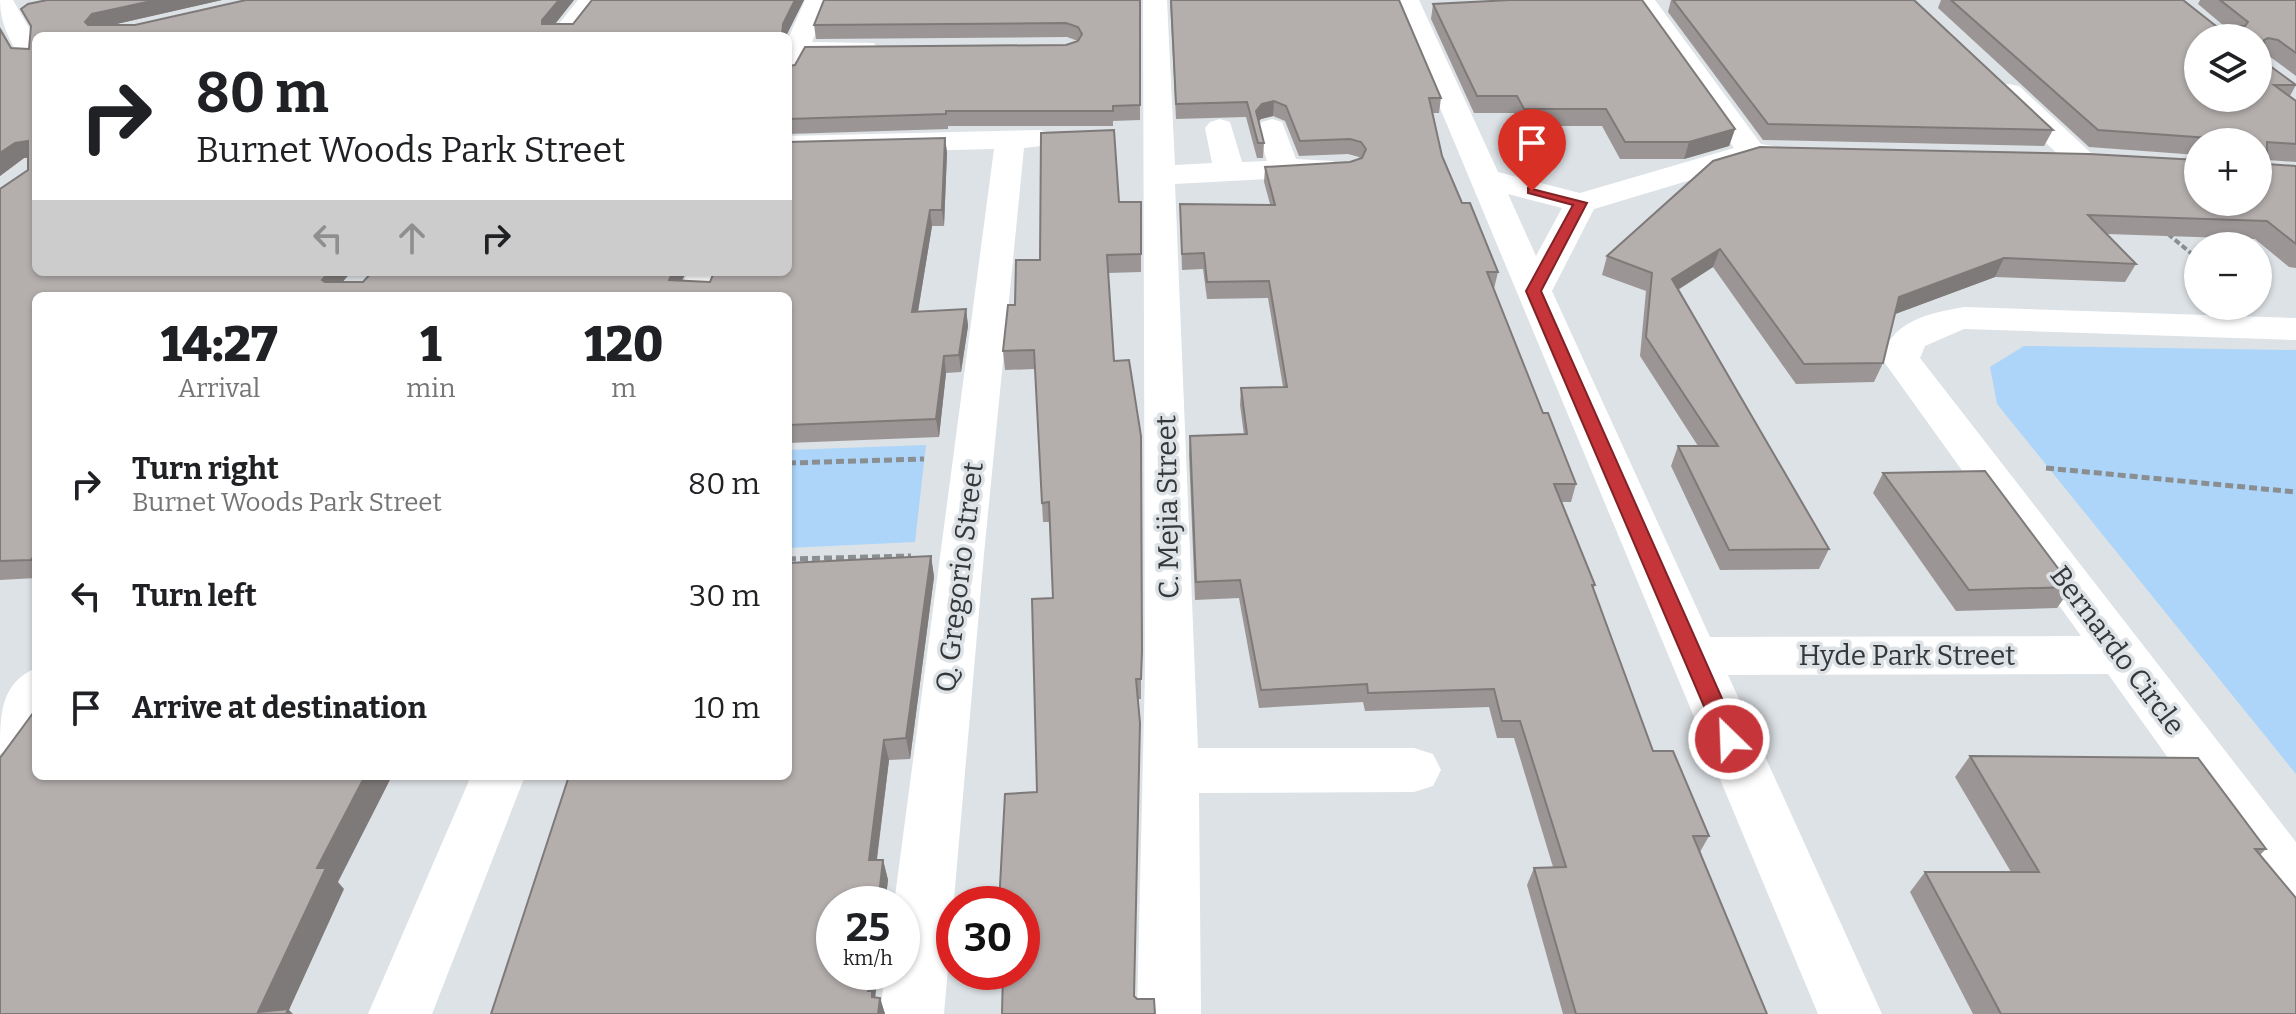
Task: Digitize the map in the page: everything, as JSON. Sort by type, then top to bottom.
[{"type":"street","points":[[1,0],[26,55]]},
{"type":"street","points":[[565,32],[591,0]]},
{"type":"street","points":[[817,0],[792,60],[892,49]]},
{"type":"street","name":"C. Mejia Street","points":[[1155,0],[1171,771],[1169,1014]]},
{"type":"street","points":[[1643,0],[1752,152]]},
{"type":"street","points":[[1419,5],[1484,178],[1850,1014]]},
{"type":"street","points":[[1990,74],[2095,160],[2033,158]]},
{"type":"street","points":[[1220,128],[1229,171]]},
{"type":"street","points":[[1272,128],[1284,168]]},
{"type":"street","points":[[792,145],[1067,138]]},
{"type":"street","name":"Q. Gregorio Street","points":[[912,1014],[961,554],[1010,140]]},
{"type":"street","points":[[1484,178],[1581,203],[1752,152],[1799,153]]},
{"type":"street","points":[[1161,175],[1347,166]]},
{"type":"street","points":[[1534,291],[1581,203]]},
{"type":"street","name":"Bernardo Circle","points":[[2296,329],[1964,318],[1938,322],[1904,343],[1901,359],[2296,888]]},
{"type":"street","name":"Hyde Park Street","points":[[1693,656],[2121,655]]},
{"type":"street","points":[[0,733],[32,693]]},
{"type":"street","points":[[1171,771],[1414,770]]},
{"type":"street","points":[[400,1014],[496,780]]},
{"type":"path","points":[[2163,229],[2184,247]]},
{"type":"path","points":[[792,463],[973,458]]},
{"type":"path","points":[[1977,461],[2296,492]]},
{"type":"path","points":[[792,559],[961,554]]},
{"type":"shaded area","points":[[2024,346],[2296,350],[2296,774],[1997,404],[1990,367]]},
{"type":"shaded area","points":[[926,445],[915,542],[792,548],[792,450]]},
{"type":"building","points":[[47,0],[156,0],[92,14],[85,22],[88,25],[135,25],[246,0],[559,0],[542,24],[573,24],[592,0],[795,0],[782,32],[32,32],[32,276],[326,276],[322,280],[325,282],[363,282],[368,276],[671,276],[669,280],[710,282],[712,276],[792,276],[792,142],[945,138],[942,210],[930,210],[912,312],[966,309],[959,355],[944,356],[936,419],[792,425],[792,292],[32,292],[32,559],[0,561],[0,189],[28,170],[28,141],[15,143],[0,153],[0,29],[11,48],[29,49],[31,26],[21,9],[28,4]]},
{"type":"building","points":[[824,0],[1140,0],[1140,105],[1113,106],[1113,111],[946,111],[946,114],[792,119],[792,65],[805,47],[1066,45],[1078,41],[1082,34],[1078,27],[1066,23],[814,25]]},
{"type":"building","points":[[1171,0],[1399,0],[1441,98],[1429,98],[1442,156],[1462,203],[1470,203],[1498,272],[1487,272],[1543,413],[1548,413],[1576,484],[1554,484],[1595,585],[1592,585],[1653,751],[1673,751],[1709,836],[1693,836],[1767,1014],[1576,1014],[1534,868],[1566,867],[1520,721],[1502,721],[1494,689],[1368,693],[1367,684],[1261,690],[1240,580],[1196,582],[1190,436],[1247,434],[1241,388],[1287,387],[1269,281],[1207,282],[1204,253],[1182,254],[1180,204],[1275,205],[1265,167],[1350,162],[1362,158],[1366,149],[1361,142],[1350,139],[1300,141],[1286,106],[1274,101],[1262,104],[1256,111],[1264,143],[1258,143],[1247,102],[1176,104]]},
{"type":"building","points":[[1510,0],[1642,0],[1735,129],[1689,142],[1625,142],[1606,109],[1524,109],[1517,96],[1477,96],[1433,4]]},
{"type":"building","points":[[1673,0],[1914,0],[2053,130],[1768,124]]},
{"type":"building","points":[[1951,0],[2183,0],[2213,24],[2184,24],[2184,112],[2272,112],[2272,67],[2296,85],[2274,85],[2296,101],[2296,144],[2272,142],[2272,128],[2184,128],[2184,136],[2098,130]]},
{"type":"building","points":[[2220,0],[2296,0],[2296,53],[2272,39],[2272,24],[2246,24],[2248,22]]},
{"type":"building","points":[[1114,130],[1119,202],[1141,202],[1141,254],[1107,255],[1114,361],[1129,360],[1141,436],[1142,651],[1141,679],[1136,679],[1140,723],[1134,996],[1137,999],[1154,999],[1155,1014],[1002,1014],[1003,990],[1040,990],[1040,886],[1000,886],[1005,794],[1037,792],[1032,599],[1053,598],[1049,502],[1042,503],[1034,350],[1003,351],[1008,305],[1015,305],[1016,260],[1040,260],[1041,133]]},
{"type":"building","points":[[1760,147],[2089,154],[2184,159],[2184,216],[2272,216],[2272,164],[2296,166],[2296,244],[2267,221],[2088,215],[2136,264],[2004,258],[1899,297],[1883,363],[1804,364],[1720,249],[1672,279],[1829,549],[1729,550],[1678,446],[1718,446],[1646,337],[1652,273],[1607,256],[1713,161]]},
{"type":"building","points":[[1985,471],[2072,587],[1969,590],[1883,473]]},
{"type":"building","points":[[931,556],[906,738],[884,740],[869,860],[883,860],[880,886],[816,886],[816,990],[872,991],[872,997],[880,998],[878,1014],[491,1014],[568,780],[792,780],[792,563]]},
{"type":"building","points":[[32,714],[32,780],[363,780],[317,868],[326,868],[258,1012],[288,1009],[286,1014],[0,1014],[0,758]]},
{"type":"building","points":[[1970,756],[2198,758],[2266,849],[2255,849],[2296,898],[2296,1014],[2001,1014],[1925,872],[2039,872]]},
{"type":"route","points":[[1532,191],[1581,203],[1534,291],[1729,739]]}]
